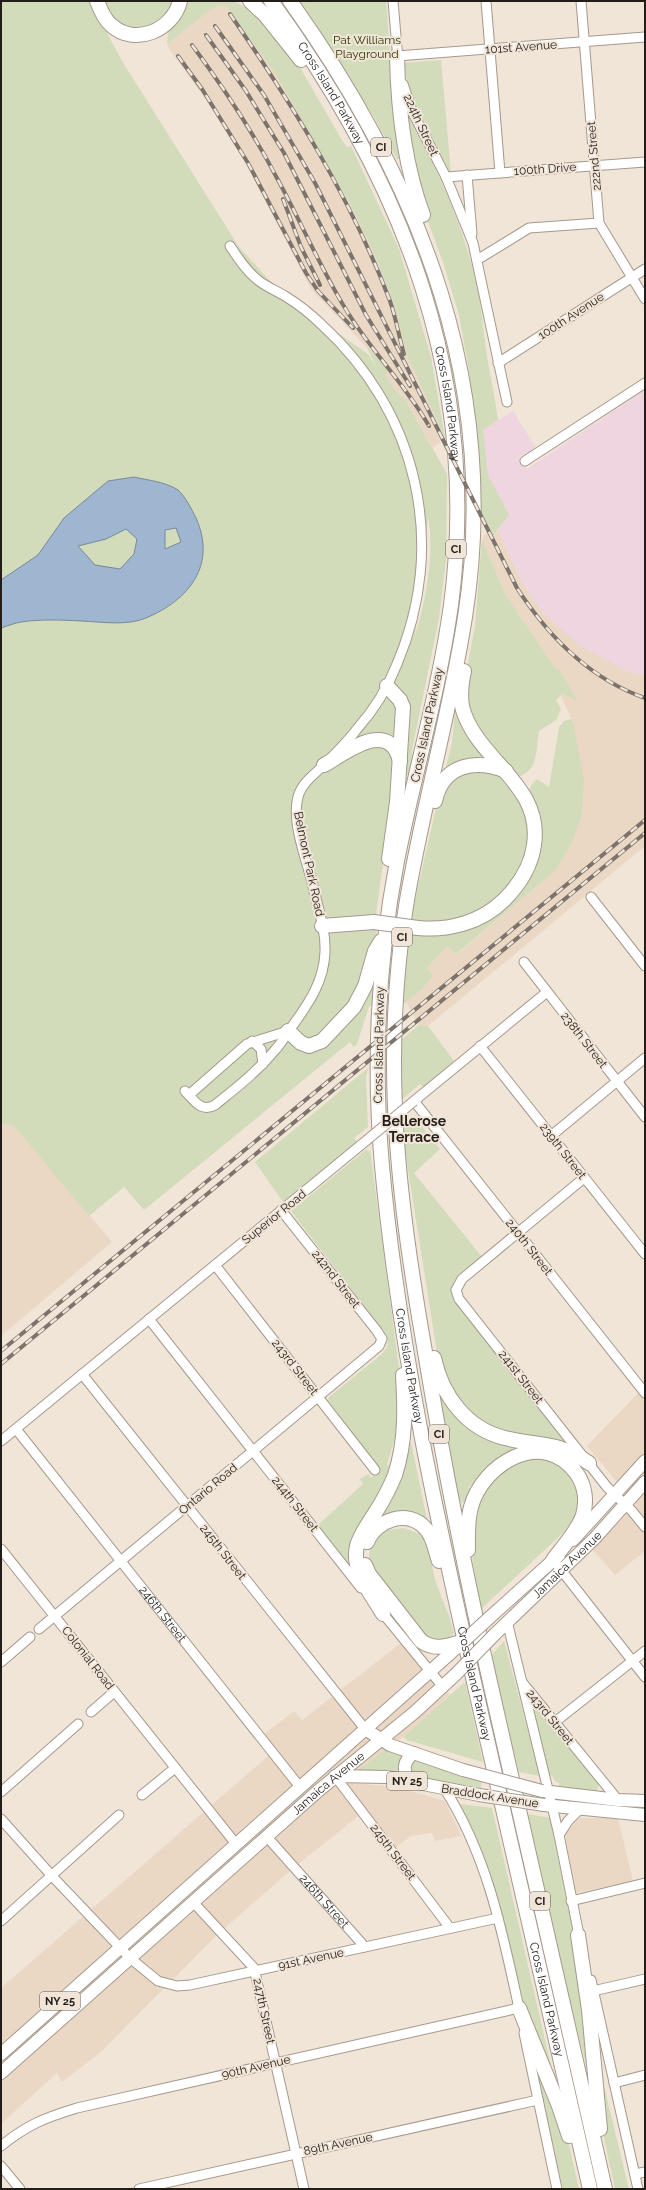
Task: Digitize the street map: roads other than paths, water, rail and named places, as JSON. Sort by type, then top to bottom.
[{"type":"highway","points":[[96,1],[106,19],[112,26],[126,34],[140,35],[154,32],[169,22],[177,12],[180,1]]},
{"type":"highway","points":[[242,1],[254,5],[305,65],[379,178]]},
{"type":"highway","name":"Cross Island Parkway","points":[[270,1],[322,75],[379,178],[405,235],[436,333],[449,397],[456,486],[456,546],[451,605],[391,895],[378,1014],[378,1103],[385,1193],[418,1416],[457,1606],[590,2189]]},
{"type":"highway","name":"Cross Island Parkway","points":[[290,1],[341,76],[383,150],[418,226],[446,306],[462,376],[471,449],[473,521],[465,617],[402,931],[395,1008],[394,1047],[397,1154],[414,1285],[445,1468],[468,1582],[605,2189]]},
{"type":"highway","points":[[397,56],[398,94],[407,158],[418,200],[438,254],[446,306]]},
{"type":"highway","points":[[322,926],[374,922],[418,928],[450,927],[484,914],[510,894],[528,870],[535,843],[533,818],[525,796],[472,729],[463,712],[461,689],[464,666],[465,617]]},
{"type":"highway","points":[[387,686],[400,700],[403,707],[397,802],[388,862],[391,895]]},
{"type":"highway","points":[[324,765],[366,742],[380,739],[389,743],[396,749],[400,761]]},
{"type":"highway","points":[[421,832],[434,809],[442,783],[452,772],[463,767],[476,764],[490,766],[506,771]]},
{"type":"highway","points":[[288,1031],[301,1043],[309,1046],[322,1040],[337,1027],[360,997],[367,980],[375,951],[387,931]]},
{"type":"highway","points":[[414,1285],[431,1338],[439,1378],[448,1395],[460,1411],[481,1428],[498,1436],[554,1446],[572,1452],[589,1463]]},
{"type":"highway","points":[[383,1614],[361,1577],[356,1549],[362,1531],[382,1503],[390,1486],[401,1454],[405,1422],[402,1312]]},
{"type":"highway","points":[[468,1582],[468,1522],[473,1500],[491,1473],[504,1462],[525,1453],[539,1452],[559,1458],[575,1471],[584,1489],[585,1501],[580,1521],[557,1566]]},
{"type":"highway","points":[[455,1646],[436,1647],[421,1641],[369,1574],[365,1564],[364,1553],[367,1541],[373,1531],[386,1521],[397,1519],[414,1521],[423,1526],[432,1540],[457,1606]]},
{"type":"highway","points":[[578,1935],[589,2010],[598,2120],[606,2161],[609,2189]]},
{"type":"highway","points":[[519,2008],[564,2119],[587,2189]]},
{"type":"main road","name":"Jamaica Avenue","points":[[1,2073],[335,1776],[381,1740],[443,1687],[495,1634],[557,1566],[645,1461]]},
{"type":"main road","name":"Jamaica Avenue","points":[[119,1948],[430,1672],[455,1646],[557,1566],[626,1505],[645,1482]]},
{"type":"main road","name":"Braddock Avenue","points":[[365,1729],[381,1740],[463,1770],[546,1791],[618,1800],[645,1801]]},
{"type":"main road","points":[[408,1781],[404,1770],[405,1764],[414,1753]]},
{"type":"main road","points":[[335,1756],[333,1766],[335,1776]]},
{"type":"main road","name":"Braddock Avenue","points":[[335,1776],[381,1776],[479,1795],[580,1809],[645,1815]]},
{"type":"main road","name":"246th Street","points":[[300,1787],[310,1798]]},
{"type":"main road","points":[[214,1885],[217,1875],[236,1855],[236,1844]]},
{"type":"main road","name":"NY 25","points":[[1,2054],[119,1948]]},
{"type":"street","name":"224th Street","points":[[392,1],[397,56],[408,102],[446,177],[473,243]]},
{"type":"street","points":[[486,1],[500,173]]},
{"type":"street","name":"222nd Street","points":[[581,1],[599,223],[645,299]]},
{"type":"street","name":"101st Avenue","points":[[397,56],[645,37]]},
{"type":"street","name":"100th Drive","points":[[446,177],[645,162]]},
{"type":"street","name":"224th Street","points":[[466,175],[473,243],[507,402]]},
{"type":"street","points":[[477,260],[530,228],[599,223]]},
{"type":"street","name":"Belmont Park Road","points":[[230,246],[247,270],[259,281],[285,296],[308,312],[344,347],[383,399],[405,447],[417,491],[421,522],[422,559],[416,610],[405,646],[387,686],[359,727],[303,786],[298,798],[296,809],[322,926],[325,954],[320,979],[312,998],[288,1031],[283,1041],[263,1064],[211,1107],[200,1106],[187,1093],[242,1047],[252,1041],[288,1031]]},
{"type":"street","name":"100th Avenue","points":[[498,363],[645,269]]},
{"type":"street","points":[[525,461],[645,383]]},
{"type":"street","points":[[591,897],[645,966]]},
{"type":"street","name":"238th Street","points":[[524,962],[645,1117]]},
{"type":"street","name":"Superior Road","points":[[1,1441],[547,992]]},
{"type":"street","points":[[252,1041],[261,1049],[263,1064]]},
{"type":"street","name":"239th Street","points":[[480,1046],[645,1254]]},
{"type":"street","points":[[551,1136],[645,1058]]},
{"type":"street","name":"240th Street","points":[[414,1101],[645,1393]]},
{"type":"street","points":[[518,1233],[584,1178]]},
{"type":"street","name":"242nd Street","points":[[281,1210],[377,1331],[382,1342],[376,1349]]},
{"type":"street","name":"241st Street","points":[[518,1233],[462,1279],[456,1290],[459,1299],[615,1495],[645,1527]]},
{"type":"street","name":"243rd Street","points":[[215,1265],[375,1470]]},
{"type":"street","name":"244th Street","points":[[149,1319],[383,1614],[443,1687]]},
{"type":"street","name":"Ontario Road","points":[[39,1629],[376,1349]]},
{"type":"street","name":"245th Street","points":[[82,1374],[365,1729]]},
{"type":"street","name":"246th Street","points":[[16,1429],[300,1787]]},
{"type":"street","name":"Colonial Road","points":[[1,1549],[175,1768]]},
{"type":"street","points":[[557,1566],[645,1677]]},
{"type":"street","name":"243rd Street","points":[[507,1621],[520,1680],[618,1800]]},
{"type":"street","points":[[1,1662],[30,1637]]},
{"type":"street","points":[[555,1722],[645,1651]]},
{"type":"street","points":[[520,1680],[548,1805],[559,1835],[578,1935],[593,1991],[638,2189]]},
{"type":"street","points":[[91,1712],[114,1692]]},
{"type":"street","points":[[1,1792],[78,1724]]},
{"type":"street","points":[[142,1795],[175,1768],[236,1844]]},
{"type":"street","name":"245th Street","points":[[335,1776],[450,1928]]},
{"type":"street","points":[[444,1788],[459,1811],[473,1843],[498,1918],[519,2008],[557,2189]]},
{"type":"street","points":[[559,1835],[568,1821],[580,1809]]},
{"type":"street","points":[[1,1921],[119,1815]]},
{"type":"street","name":"91st Avenue","points":[[1,1819],[119,1948],[153,1978],[177,1986],[190,1985],[365,1948],[498,1918]]},
{"type":"street","name":"246th Street","points":[[267,1836],[365,1948]]},
{"type":"street","points":[[571,1901],[645,1883]]},
{"type":"street","name":"247th Street","points":[[193,1902],[252,1965],[255,1971],[304,2189]]},
{"type":"street","points":[[593,1991],[645,1979]]},
{"type":"street","name":"90th Avenue","points":[[1,2146],[24,2128],[48,2116],[275,2062],[519,2008]]},
{"type":"street","points":[[614,2082],[645,2075]]},
{"type":"street","name":"89th Avenue","points":[[139,2189],[538,2100]]},
{"type":"street","points":[[1,2166],[16,2188]]},
{"type":"street","points":[[635,2174],[645,2172]]},
{"type":"water","points":[[134,477],[168,485],[181,493],[196,518],[202,535],[203,551],[201,566],[195,579],[186,591],[175,601],[146,618],[131,622],[114,623],[36,620],[19,622],[1,628],[1,580],[38,555],[64,518],[108,481]],"holes":[[[176,528],[181,542],[165,549],[165,530]],[[126,529],[137,539],[134,554],[120,569],[95,565],[78,546],[106,539]]]},
{"type":"railway","points":[[230,14],[298,117],[339,189],[357,225],[390,301],[404,354]]},
{"type":"railway","points":[[215,26],[264,95],[315,183],[517,588],[542,623],[572,654],[606,680],[645,698]]},
{"type":"railway","points":[[206,35],[246,91],[284,153],[366,315],[410,386]]},
{"type":"railway","points":[[192,45],[227,94],[259,145],[327,277],[345,308],[365,338],[420,411],[429,426]]},
{"type":"railway","points":[[178,56],[202,89],[248,163],[306,273],[318,291],[353,328]]},
{"type":"railway","points":[[283,199],[301,247],[320,285]]},
{"type":"railway","points":[[1,1351],[645,820]]},
{"type":"railway","points":[[1,1364],[645,833]]},
{"type":"district","name":"Bellerose Terrace","points":[[414,1130]]},
{"type":"park label","name":"Pat Williams Playground","points":[[367,47]]}]
